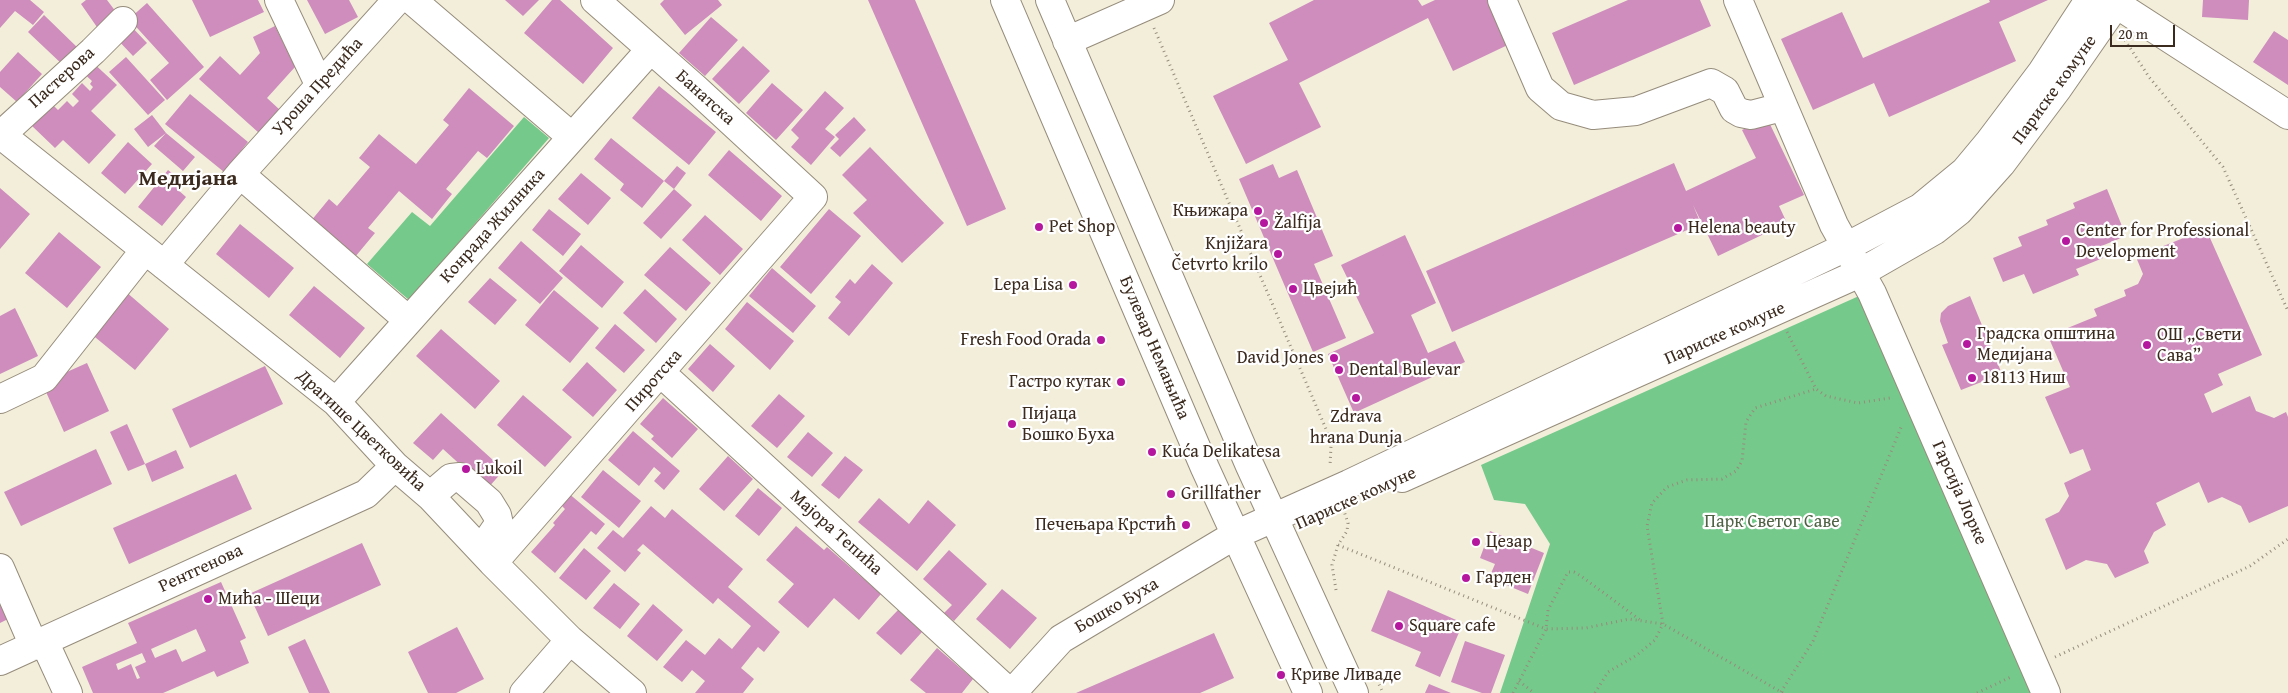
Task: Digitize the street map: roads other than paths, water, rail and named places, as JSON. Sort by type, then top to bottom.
[{"type":"street","points":[[279,0],[319,84]]},
{"type":"street","name":"Уроша Предића","points":[[0,399],[44,378],[155,258],[240,174],[319,84],[397,0]]},
{"type":"street","points":[[412,0],[572,137]]},
{"type":"street","name":"Банатска","points":[[595,0],[696,89],[813,197]]},
{"type":"street","name":"Булевар Немањића","points":[[1005,0],[1238,542],[1308,693]]},
{"type":"street","points":[[1050,0],[1276,526],[1354,693]]},
{"type":"street","points":[[1502,0],[1540,88],[1561,106],[1593,115],[1636,111],[1711,83],[1725,91],[1734,109],[1741,114],[1751,116],[1782,107]]},
{"type":"street","name":"Гарсија Лорке","points":[[1738,0],[1782,107],[1834,225],[1866,283],[2046,693]]},
{"type":"street","name":"Париске комуне","points":[[1276,526],[1846,247],[1920,208],[1965,172],[2042,72],[2089,0]]},
{"type":"street","points":[[2115,1],[2288,114]]},
{"type":"street","name":"Париске комуне","points":[[1238,542],[1866,283],[1959,211],[1980,190],[2058,88],[2115,1]]},
{"type":"street","points":[[1067,41],[1152,4]]},
{"type":"street","name":"Пастерова","points":[[0,134],[94,51],[122,21]]},
{"type":"street","name":"Конрада Жилника","points":[[336,402],[650,50]]},
{"type":"street","name":"Драгише Цветковића","points":[[0,134],[336,402],[395,466],[430,496],[487,557],[570,640],[632,693]]},
{"type":"street","points":[[240,174],[408,320]]},
{"type":"street","name":"Пиротска","points":[[487,557],[662,373],[813,197]]},
{"type":"street","name":"Мајора Тепића","points":[[662,373],[1011,693]]},
{"type":"street","name":"Рентгенова","points":[[0,661],[366,494],[395,466]]},
{"type":"street","points":[[430,496],[457,476],[462,478],[488,502],[497,515],[499,524],[487,557]]},
{"type":"street","name":"Бошко Буха","points":[[1011,693],[1061,639],[1238,542]]},
{"type":"street","points":[[0,568],[39,644],[68,693]]},
{"type":"street","points":[[524,693],[570,640]]},
{"type":"place","name":"Књижара","points":[[1258,211]]},
{"type":"place","name":"Žalfija","points":[[1264,223]]},
{"type":"place","name":"Pet Shop","points":[[1039,227]]},
{"type":"place","name":"Helena beauty","points":[[1678,228]]},
{"type":"place","name":"Center for Professional Development","points":[[2066,241]]},
{"type":"place","name":"Knjižara Četvrto krilo","points":[[1278,254]]},
{"type":"place","name":"Lepa Lisa","points":[[1073,285]]},
{"type":"place","name":"Цвејић","points":[[1293,289]]},
{"type":"place","name":"Fresh Food Orada","points":[[1101,340]]},
{"type":"place","name":"Градска општина Медијана","points":[[1967,344]]},
{"type":"place","name":"ОШ „Свети Сава”","points":[[2147,345]]},
{"type":"place","name":"David Jones","points":[[1334,358]]},
{"type":"place","name":"Dental Bulevar","points":[[1339,370]]},
{"type":"place","name":"18113 Ниш","points":[[1972,378]]},
{"type":"place","name":"Гастро кутак","points":[[1121,382]]},
{"type":"place","name":"Zdrava hrana Dunja","points":[[1356,398]]},
{"type":"place","name":"Пијаца Бошко Буха","points":[[1012,424]]},
{"type":"place","name":"Kuća Delikatesa","points":[[1152,452]]},
{"type":"place","name":"Lukoil","points":[[466,469]]},
{"type":"place","name":"Grillfather","points":[[1171,494]]},
{"type":"place","name":"Печењара Крстић","points":[[1186,525]]},
{"type":"place","name":"Цезар","points":[[1476,542]]},
{"type":"place","name":"Гарден","points":[[1466,578]]},
{"type":"place","name":"Мића - Шеци","points":[[208,599]]},
{"type":"place","name":"Square cafe","points":[[1399,626]]},
{"type":"place","name":"Криве Ливаде","points":[[1281,675]]},
{"type":"district","name":"Медијана","points":[[188,179]]},
{"type":"park label","name":"Парк Светог Саве","points":[[1772,522]]}]
